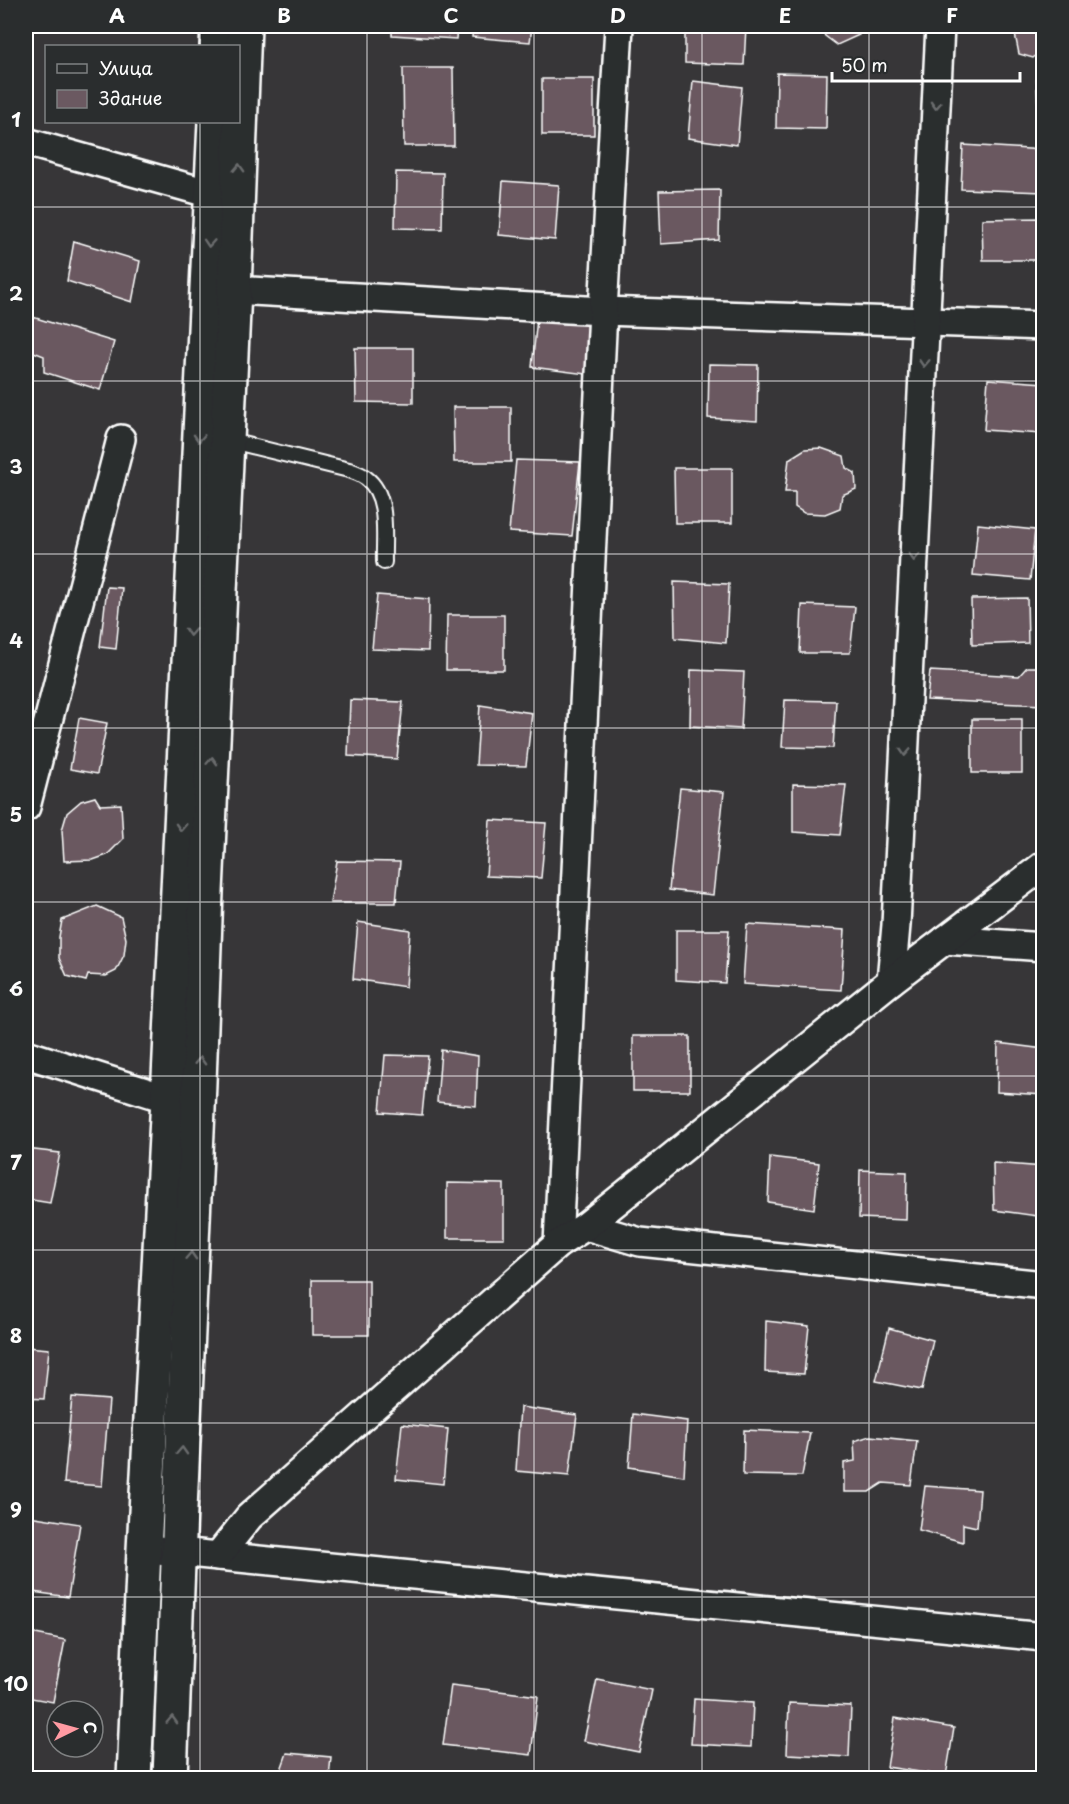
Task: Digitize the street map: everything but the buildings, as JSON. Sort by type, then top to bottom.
[{"type":"street","points":[[217,45],[218,26]]},
{"type":"street","points":[[240,62],[244,26]]},
{"type":"street","points":[[558,1244],[619,26]]},
{"type":"street","points":[[891,981],[896,925],[940,26]]},
{"type":"street","points":[[215,123],[225,197]]},
{"type":"street","points":[[134,1779],[168,1098],[225,197],[233,123]]},
{"type":"street","points":[[26,142],[225,197]]},
{"type":"street","points":[[220,289],[603,311],[926,320],[1044,326]]},
{"type":"street","points":[[170,1779],[227,440],[220,289]]},
{"type":"street","points":[[26,807],[121,439]]},
{"type":"street","points":[[218,1556],[249,1516],[558,1244],[586,1226],[891,981],[1044,865]]},
{"type":"street","points":[[945,940],[1044,947]]},
{"type":"street","points":[[26,1054],[198,1109]]},
{"type":"street","points":[[586,1226],[640,1242],[1044,1285]]},
{"type":"street","points":[[144,1550],[179,1551],[1044,1637]]},
{"type":"lane","points":[[227,440],[349,470],[366,478],[377,489],[382,504],[384,562]]}]
